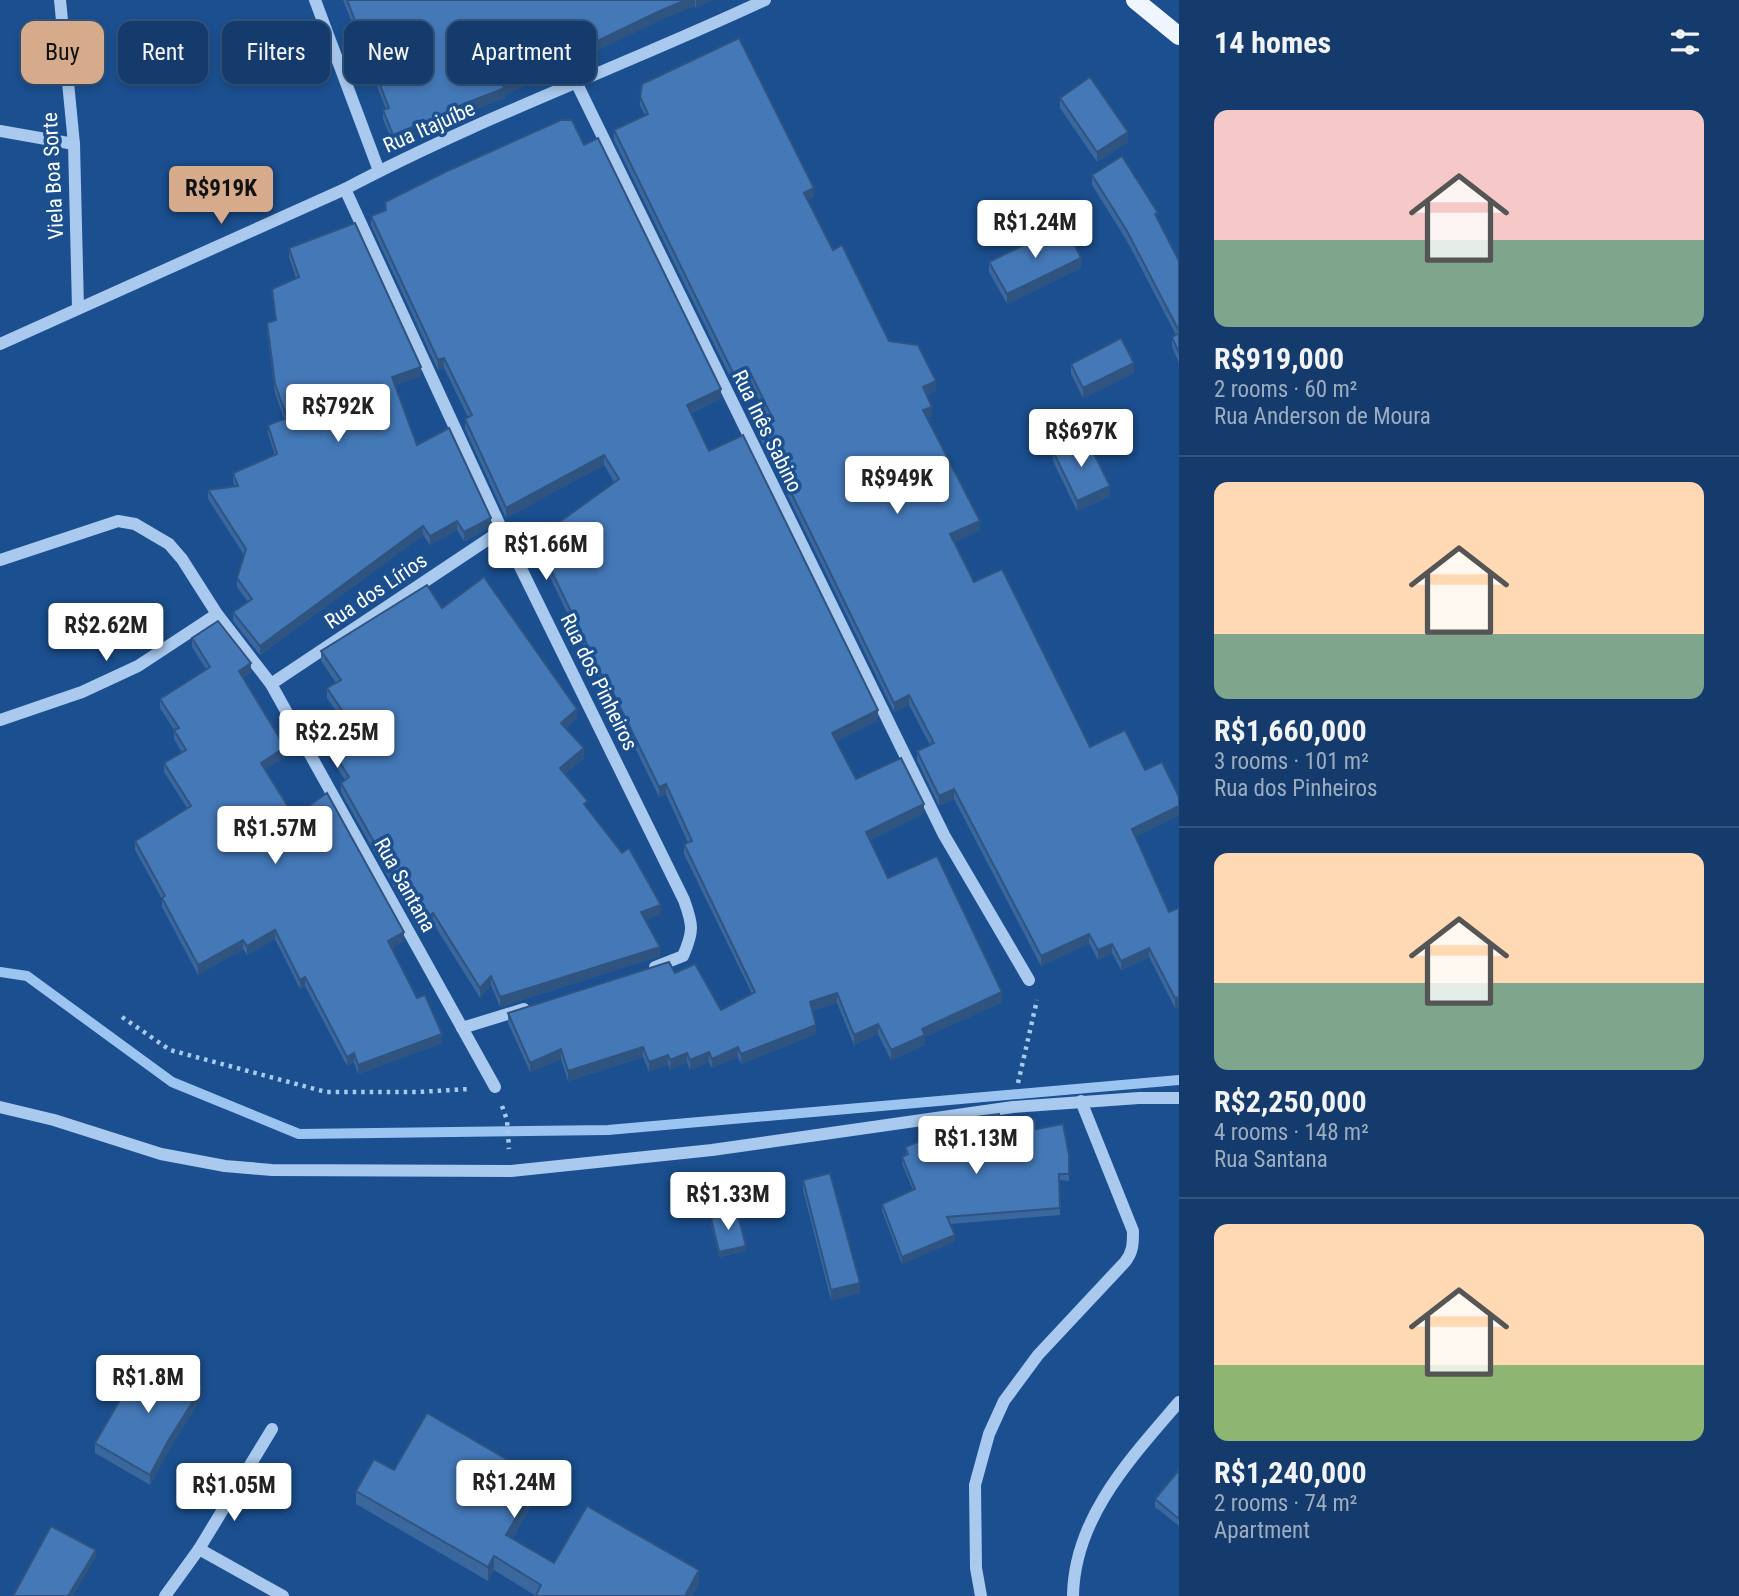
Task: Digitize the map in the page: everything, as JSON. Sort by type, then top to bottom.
[{"type":"main road","points":[[1135,0],[1179,36]]},
{"type":"street","name":"Viela Boa Sorte","points":[[60,0],[74,144],[78,308]]},
{"type":"street","points":[[315,0],[379,171]]},
{"type":"street","name":"Rua Itajuíbe","points":[[596,73],[765,0]]},
{"type":"street","name":"Rua Itajuíbe","points":[[0,344],[572,84]]},
{"type":"street","name":"Rua Inês Sabino","points":[[577,84],[944,835],[1029,980]]},
{"type":"street","points":[[0,131],[74,144]]},
{"type":"street","name":"Rua dos Pinheiros","points":[[345,189],[502,530],[693,923],[683,956],[648,970]]},
{"type":"street","name":"Rua Santana","points":[[0,560],[118,521],[135,524],[169,544],[182,559],[217,614],[271,684],[495,1087]]},
{"type":"street","name":"Rua dos Lírios","points":[[271,684],[502,530]]},
{"type":"street","points":[[0,720],[82,692],[138,666],[217,614]]},
{"type":"street","points":[[462,1028],[542,1003]]},
{"type":"street","points":[[0,1107],[54,1120],[161,1154],[225,1166],[272,1170],[511,1171],[712,1150],[1013,1107],[1081,1101],[1179,1098]]},
{"type":"street","points":[[981,1596],[976,1568],[975,1485],[989,1434],[1004,1401],[1038,1355],[1125,1262],[1133,1245],[1133,1231],[1081,1101]]},
{"type":"street","points":[[1073,1596],[1073,1581],[1085,1533],[1112,1483],[1178,1404]]},
{"type":"street","points":[[165,1596],[199,1549],[272,1429]]},
{"type":"street","points":[[199,1549],[283,1596]]},
{"type":"path","points":[[1014,1096],[1038,1004]]},
{"type":"path","points":[[122,1017],[170,1050],[326,1093],[418,1093],[495,1087]]},
{"type":"path","points":[[507,1120],[510,1161]]},
{"type":"building","points":[[347,0],[686,0],[596,42],[596,21],[447,21],[447,84],[507,84],[503,86],[505,88],[393,135],[383,110],[389,108],[380,84],[433,84],[433,21],[355,21]]},
{"type":"building","points":[[739,38],[814,188],[804,193],[833,250],[842,245],[889,341],[918,345],[936,381],[923,387],[932,407],[923,410],[980,521],[950,534],[974,582],[1002,569],[1090,747],[1125,730],[1145,770],[1162,762],[1179,797],[1179,806],[1132,829],[1169,912],[1179,908],[1179,997],[1175,998],[1149,948],[1121,961],[1112,944],[1098,950],[1089,934],[1041,956],[954,789],[939,796],[917,751],[934,743],[909,695],[894,703],[759,427],[774,421],[751,374],[737,381],[614,130],[648,114],[640,97],[642,84]]},
{"type":"building","points":[[1090,77],[1128,132],[1097,152],[1060,98]]},
{"type":"building","points":[[561,120],[572,120],[584,145],[598,138],[721,389],[687,405],[709,451],[743,435],[878,710],[832,733],[856,779],[901,758],[924,804],[866,832],[888,878],[937,856],[1002,992],[922,1029],[925,1035],[891,1050],[878,1024],[854,1035],[837,993],[810,1002],[816,1025],[741,1054],[738,1047],[712,1059],[709,1052],[690,1060],[687,1053],[670,1060],[668,1055],[649,1062],[643,1047],[568,1071],[561,1049],[530,1063],[508,1013],[669,962],[675,973],[695,964],[721,1010],[755,992],[684,844],[692,841],[666,784],[659,787],[536,539],[619,479],[604,455],[506,508],[465,419],[472,415],[444,358],[438,360],[371,216],[386,210],[385,202]]},
{"type":"building","points":[[1122,156],[1158,213],[1155,214],[1179,261],[1179,331],[1127,231],[1092,175]]},
{"type":"building","points":[[355,223],[421,367],[392,377],[417,445],[449,428],[491,518],[464,532],[457,521],[430,536],[423,526],[260,646],[233,612],[252,599],[237,578],[246,549],[208,490],[238,486],[233,473],[277,454],[268,425],[287,418],[275,384],[267,323],[276,320],[272,289],[299,277],[289,248]]},
{"type":"building","points":[[1065,225],[1081,258],[1007,294],[989,262]]},
{"type":"building","points":[[1179,333],[1179,353],[1172,337]]},
{"type":"building","points":[[1121,338],[1134,363],[1083,388],[1071,364]]},
{"type":"building","points":[[1085,436],[1110,486],[1077,501],[1053,451]]},
{"type":"building","points":[[484,577],[577,709],[561,723],[584,748],[560,768],[588,801],[584,804],[622,853],[629,848],[661,905],[641,912],[660,947],[500,997],[491,976],[480,988],[433,913],[419,922],[341,783],[349,777],[331,749],[356,731],[327,688],[341,680],[321,651],[427,585],[442,608]]},
{"type":"building","points":[[218,621],[251,663],[239,671],[285,747],[261,763],[294,816],[327,793],[404,932],[388,941],[417,998],[425,995],[442,1034],[358,1065],[354,1053],[347,1057],[305,977],[300,980],[275,930],[247,946],[243,940],[198,965],[135,841],[191,806],[164,763],[186,750],[174,730],[179,728],[160,699],[210,667],[192,638]]},
{"type":"building","points":[[999,1114],[1000,1123],[1035,1119],[1036,1129],[1063,1124],[1069,1155],[1069,1174],[1059,1174],[1060,1208],[947,1217],[955,1235],[902,1257],[882,1204],[915,1189],[902,1157],[908,1154],[905,1147],[925,1139],[923,1130],[951,1120]]},
{"type":"building","points":[[830,1173],[860,1283],[831,1290],[803,1180]]},
{"type":"building","points":[[737,1212],[746,1246],[719,1252],[711,1218]]},
{"type":"building","points":[[146,1355],[202,1387],[150,1475],[95,1443]]},
{"type":"building","points":[[427,1413],[539,1478],[506,1535],[554,1563],[587,1506],[699,1570],[685,1596],[538,1596],[536,1595],[541,1585],[494,1556],[488,1567],[356,1491],[374,1459],[394,1470]]},
{"type":"building","points":[[1179,1470],[1179,1519],[1155,1499]]},
{"type":"building","points":[[51,1526],[96,1550],[68,1596],[13,1596]]},
{"type":"waterway","points":[[0,972],[27,976],[172,1082],[299,1134],[608,1130],[1179,1080]]}]
